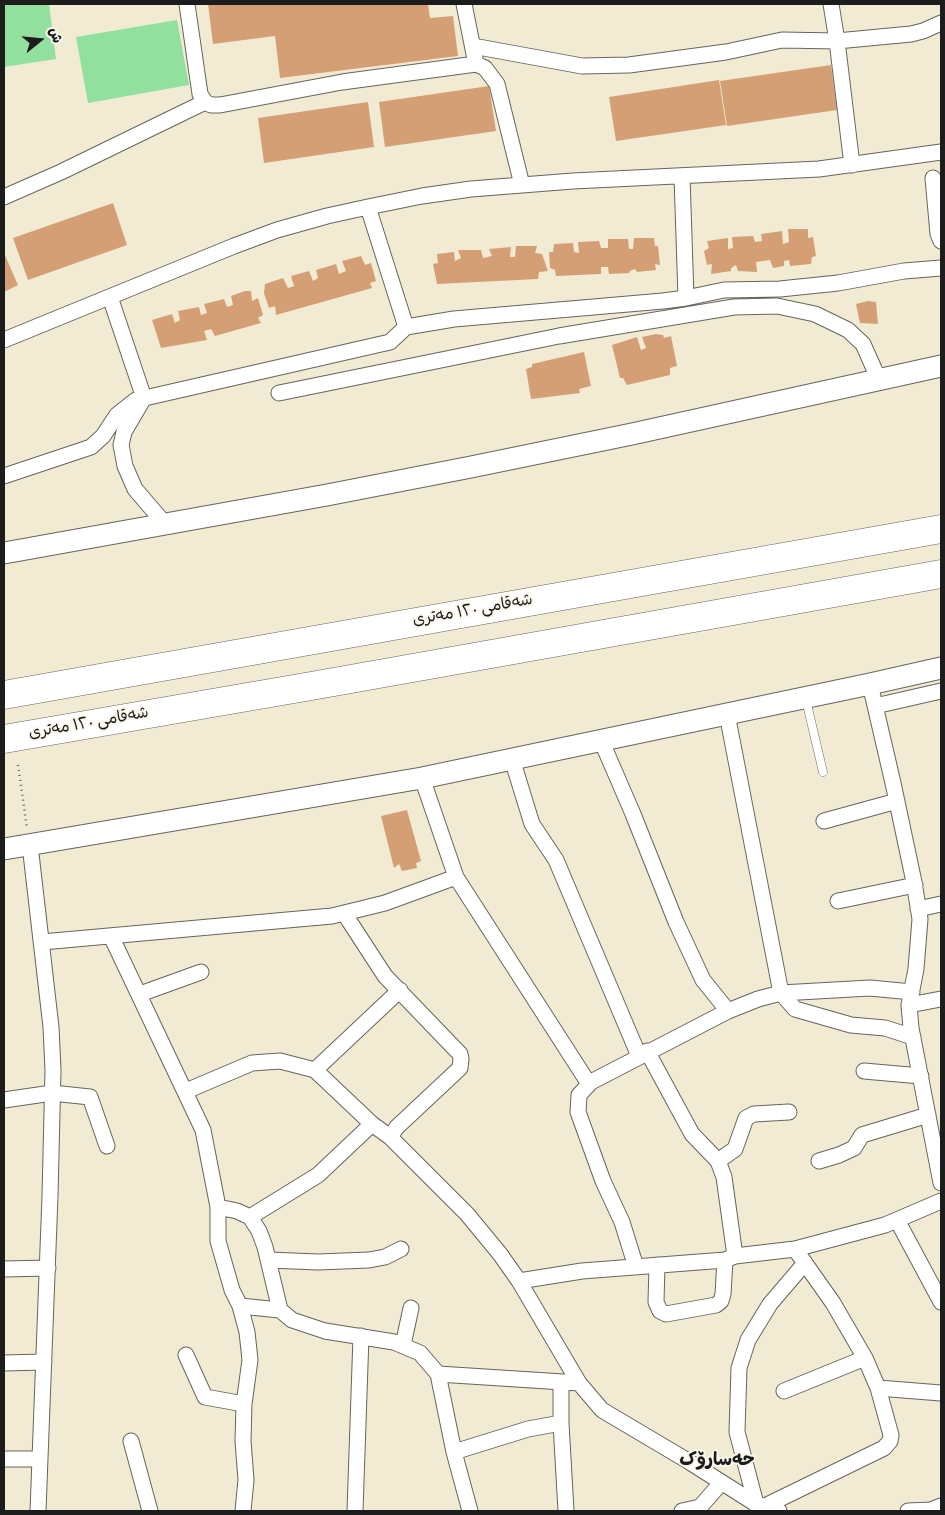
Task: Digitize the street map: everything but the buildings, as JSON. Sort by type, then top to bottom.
[{"type":"highway","name":"شەقامی ١٢٠ مەتری","points":[[4,695],[941,529]]},
{"type":"highway","name":"شەقامی ١٢٠ مەتری","points":[[4,740],[941,574]]},
{"type":"street","points":[[187,4],[200,94],[206,102]]},
{"type":"street","points":[[464,4],[476,64]]},
{"type":"street","points":[[831,4],[852,165]]},
{"type":"street","points":[[473,46],[582,66],[629,65],[726,52],[782,40],[837,41],[911,34],[924,31],[941,23]]},
{"type":"street","points":[[4,197],[62,172],[206,102],[220,105],[342,82],[476,64],[485,68],[497,84],[522,185]]},
{"type":"street","points":[[4,340],[77,312],[205,256],[278,230],[327,216],[422,196],[522,185],[819,169],[941,152]]},
{"type":"street","points":[[682,176],[686,298]]},
{"type":"street","points":[[933,178],[938,234],[941,241]]},
{"type":"street","points":[[368,207],[406,326]]},
{"type":"street","points":[[4,476],[91,447],[103,436],[122,411],[136,400],[390,342],[406,326],[454,319],[686,298],[724,290],[780,289],[838,283],[904,271],[941,268]]},
{"type":"street","points":[[110,296],[144,398],[124,432],[121,445],[125,466],[135,489],[164,524]]},
{"type":"street","points":[[279,393],[559,336],[734,307],[778,306],[814,314],[848,330],[863,344],[879,380]]},
{"type":"street","points":[[4,553],[471,467],[941,366]]},
{"type":"street","points":[[4,849],[422,778],[941,668]]},
{"type":"street","points":[[870,684],[897,801],[920,919],[916,969],[911,998],[913,1037],[941,1183]]},
{"type":"street","points":[[875,706],[941,691]]},
{"type":"street","points":[[727,714],[780,993],[795,1009],[851,1025],[885,1028],[913,1037]]},
{"type":"street","points":[[600,740],[633,814],[676,922],[703,980],[728,1011]]},
{"type":"street","points":[[512,759],[532,824],[556,860],[643,1053],[692,1134],[718,1161],[724,1177],[730,1258],[721,1301],[716,1306],[666,1314],[660,1311],[656,1302],[657,1265]]},
{"type":"street","points":[[422,778],[456,877],[589,1084]]},
{"type":"street","points":[[824,821],[897,801]]},
{"type":"street","points":[[30,845],[51,1027],[52,1092],[48,1268],[38,1511]]},
{"type":"street","points":[[42,942],[332,916],[385,903],[456,877]]},
{"type":"street","points":[[838,901],[914,885]]},
{"type":"street","points":[[918,909],[941,904]]},
{"type":"street","points":[[344,913],[385,976],[460,1054],[462,1063],[460,1068],[397,1127],[390,1137]]},
{"type":"street","points":[[111,936],[203,1130],[218,1207],[218,1241],[232,1290],[240,1306],[247,1332],[250,1360],[244,1404],[243,1441],[246,1480],[244,1511]]},
{"type":"street","points":[[140,994],[201,972]]},
{"type":"street","points":[[636,1267],[622,1222],[603,1181],[578,1112],[579,1095],[589,1084],[643,1053],[728,1011],[758,999],[780,993],[870,988],[911,998],[941,999]]},
{"type":"street","points":[[315,1070],[400,990]]},
{"type":"street","points":[[186,1091],[252,1064],[280,1060],[315,1070],[372,1124],[390,1137],[467,1214],[500,1254],[519,1281],[579,1383],[602,1410],[759,1507],[779,1511]]},
{"type":"street","points":[[864,1071],[921,1076]]},
{"type":"street","points":[[4,1100],[52,1092],[90,1097],[107,1146]]},
{"type":"street","points":[[718,1161],[735,1149],[746,1118],[754,1114],[789,1112]]},
{"type":"street","points":[[819,1160],[839,1155],[854,1148],[862,1134],[928,1115]]},
{"type":"street","points":[[250,1216],[318,1175],[372,1124]]},
{"type":"street","points":[[519,1281],[582,1271],[730,1258],[795,1249],[885,1225],[941,1201]]},
{"type":"street","points":[[218,1207],[250,1216],[260,1231],[269,1260],[280,1310]]},
{"type":"street","points":[[897,1220],[941,1302]]},
{"type":"street","points":[[269,1260],[318,1262],[369,1260],[385,1257],[401,1249]]},
{"type":"street","points":[[759,1507],[884,1448],[890,1441],[891,1435],[878,1388],[865,1358],[833,1303],[795,1249]]},
{"type":"street","points":[[759,1507],[737,1432],[739,1368],[748,1340],[770,1304],[805,1263]]},
{"type":"street","points":[[4,1268],[48,1268]]},
{"type":"street","points":[[240,1306],[280,1310],[292,1320],[326,1331],[403,1345],[420,1353],[438,1374],[454,1452],[470,1511]]},
{"type":"street","points":[[403,1345],[411,1308]]},
{"type":"street","points":[[355,1511],[361,1336]]},
{"type":"street","points":[[186,1355],[205,1397],[244,1404]]},
{"type":"street","points":[[784,1391],[865,1358]]},
{"type":"street","points":[[4,1363],[44,1362]]},
{"type":"street","points":[[438,1374],[579,1383]]},
{"type":"street","points":[[561,1382],[561,1423],[566,1511]]},
{"type":"street","points":[[878,1388],[941,1393]]},
{"type":"street","points":[[454,1452],[528,1429],[561,1423]]},
{"type":"street","points":[[131,1441],[150,1511]]},
{"type":"street","points":[[4,1459],[40,1459]]},
{"type":"street","points":[[682,1511],[700,1507],[721,1483]]},
{"type":"street","points":[[908,1511],[931,1510],[941,1506]]},
{"type":"lane","points":[[806,698],[823,772]]},
{"type":"path","points":[[18,766],[30,845]]},
{"type":"green space","points":[[4,4],[49,4],[56,59],[4,67]]},
{"type":"green space","points":[[177,20],[189,85],[88,103],[76,37]]},
{"type":"district","name":"حەسارۆک","points":[[717,1463]]}]
